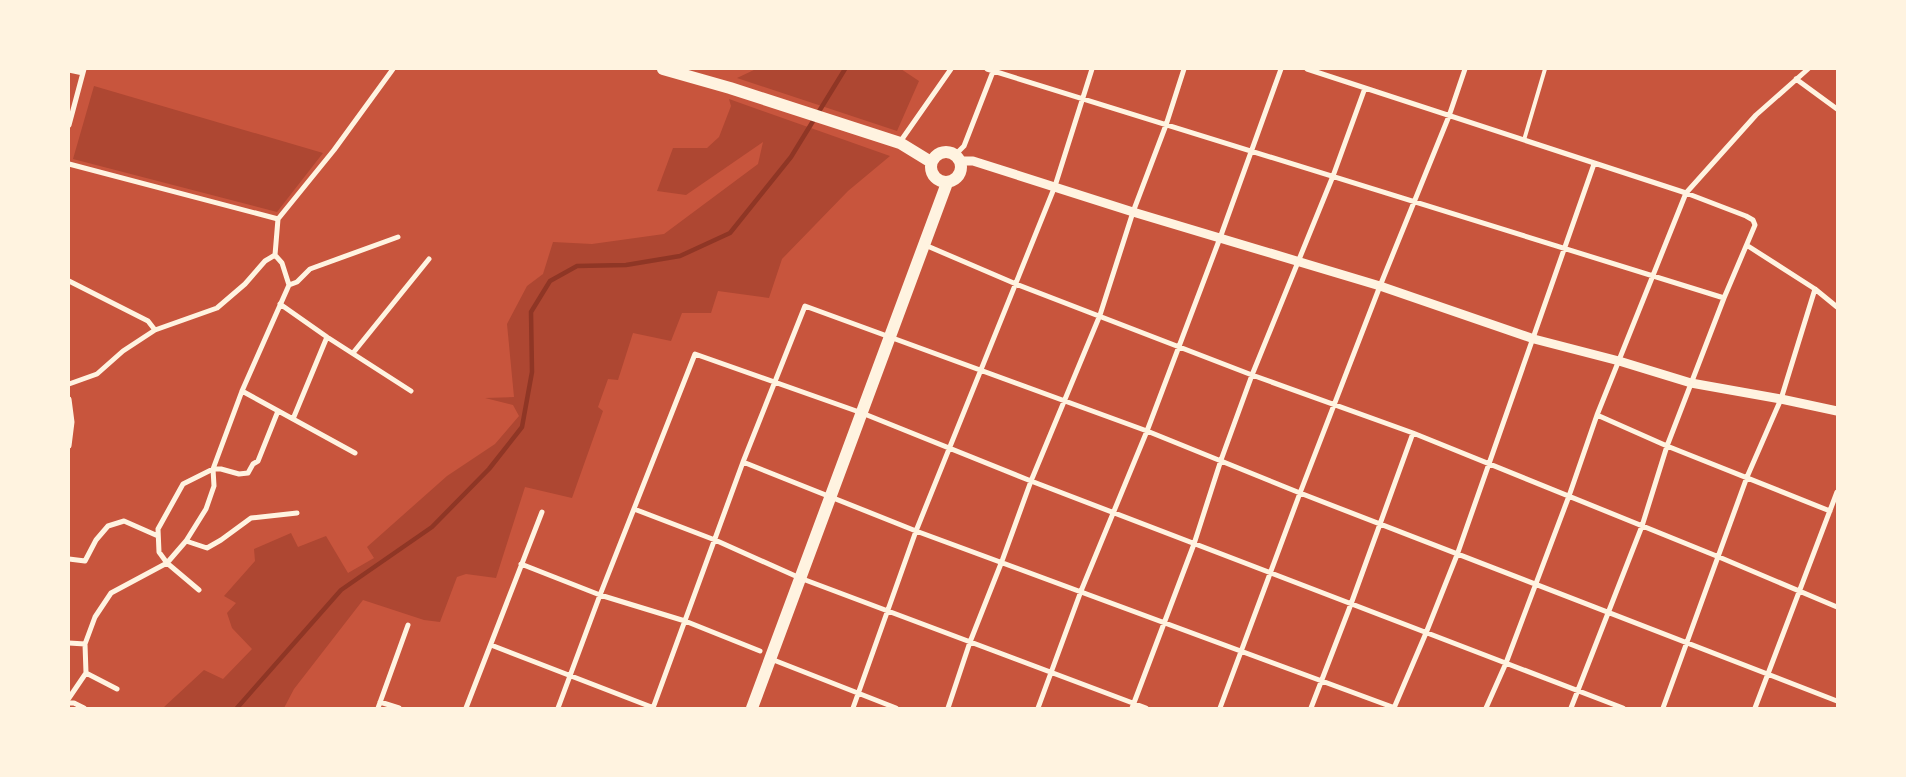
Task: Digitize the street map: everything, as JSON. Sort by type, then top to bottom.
[{"type":"main road","points":[[663,69],[730,88],[900,143],[931,162]]},
{"type":"main road","points":[[946,151],[958,157],[962,171],[956,179],[947,182],[938,180],[931,172],[931,162],[937,154],[946,151]]},
{"type":"main road","points":[[752,708],[947,182]]},
{"type":"street","points":[[69,698],[86,672],[85,644],[96,617],[112,593],[167,563],[186,542],[206,509],[214,486],[213,469],[242,391],[289,284],[282,263],[275,254],[278,218],[334,150],[392,69]]},
{"type":"street","points":[[900,143],[951,69]]},
{"type":"street","points":[[853,708],[916,531],[1055,186],[1092,69]]},
{"type":"street","points":[[948,708],[970,642],[1031,481],[1100,315],[1133,212],[1166,125],[1184,69]]},
{"type":"street","points":[[1038,708],[1112,512],[1147,431],[1281,69]]},
{"type":"street","points":[[1307,69],[1686,193],[1753,220],[1755,225],[1748,246],[1724,298],[1691,383],[1667,446],[1642,526],[1571,708]]},
{"type":"street","points":[[1220,708],[1269,573],[1413,202],[1449,116],[1465,69]]},
{"type":"street","points":[[1486,708],[1506,664],[1569,496],[1597,415],[1686,193],[1756,115],[1808,69]]},
{"type":"street","points":[[69,70],[83,71],[69,124]]},
{"type":"street","points":[[1724,298],[1653,274],[1413,202],[992,70],[964,146],[958,157],[1298,263],[1380,286],[1534,339],[1619,361],[1691,383],[1837,411]]},
{"type":"street","points":[[1796,79],[1837,109]]},
{"type":"street","points":[[1133,706],[1194,544],[1221,460],[1252,376],[1333,176],[1365,88]]},
{"type":"street","points":[[69,164],[278,218]]},
{"type":"street","points":[[743,462],[916,531],[1002,561],[1163,623],[1242,650],[1394,708],[1457,555],[1594,164]]},
{"type":"street","points":[[289,284],[297,282],[310,269],[398,237]]},
{"type":"street","points":[[924,244],[1016,284],[1100,315],[1252,376],[1413,433],[1837,607]]},
{"type":"street","points":[[1748,246],[1815,289],[1837,307]]},
{"type":"street","points":[[69,384],[97,374],[123,351],[155,330],[218,308],[245,284],[265,261],[275,254]]},
{"type":"street","points":[[352,353],[429,259]]},
{"type":"street","points":[[69,281],[148,321],[155,330]]},
{"type":"street","points":[[1663,708],[1747,477],[1781,399],[1815,289]]},
{"type":"street","points":[[280,304],[411,391]]},
{"type":"street","points":[[491,645],[653,708],[743,462],[805,306],[1147,431],[1457,555],[1837,701]]},
{"type":"street","points":[[293,420],[327,337]]},
{"type":"street","points":[[558,708],[600,595],[695,354],[862,413],[1031,481],[1623,708]]},
{"type":"street","points":[[242,391],[355,453]]},
{"type":"street","points":[[69,399],[72,422],[69,446]]},
{"type":"street","points":[[198,590],[167,563],[159,552],[158,528],[183,484],[213,469],[221,469],[239,474],[248,473],[253,464],[258,461],[278,411]]},
{"type":"street","points":[[1597,415],[1667,446],[1830,511]]},
{"type":"street","points":[[1311,708],[1381,524],[1413,433]]},
{"type":"street","points":[[1755,708],[1837,492]]},
{"type":"street","points":[[634,509],[715,540],[800,578],[1052,673],[1133,706],[1146,708]]},
{"type":"street","points":[[466,708],[542,512]]},
{"type":"street","points":[[186,542],[207,548],[251,518],[297,513]]},
{"type":"street","points":[[69,559],[85,561],[96,540],[108,526],[124,521],[158,536]]},
{"type":"street","points":[[521,564],[600,595],[685,621],[760,651]]},
{"type":"street","points":[[378,708],[408,625]]},
{"type":"street","points":[[69,643],[85,644]]},
{"type":"street","points":[[770,659],[896,708]]},
{"type":"street","points":[[86,672],[117,689]]},
{"type":"street","points":[[380,702],[399,708]]},
{"type":"street","points":[[69,703],[80,705],[84,708]]},
{"type":"lane","points":[[1524,140],[1545,69]]},
{"type":"shaded area","points":[[756,69],[901,69],[919,81],[897,131],[737,78]]},
{"type":"shaded area","points":[[94,86],[323,153],[277,212],[73,159]]},
{"type":"shaded area","points":[[729,99],[890,156],[848,191],[782,259],[769,298],[718,291],[711,313],[682,313],[671,341],[633,333],[618,380],[608,379],[598,407],[603,411],[572,498],[525,487],[496,578],[466,574],[457,577],[440,622],[424,620],[363,600],[294,689],[284,708],[158,708],[164,707],[204,670],[223,679],[252,649],[232,628],[227,613],[236,603],[224,596],[255,561],[254,549],[291,533],[298,547],[326,536],[348,573],[374,558],[367,547],[447,476],[495,444],[519,416],[513,405],[485,398],[514,397],[507,324],[527,286],[543,274],[553,242],[592,244],[664,234],[758,164],[763,142],[686,195],[657,191],[673,148],[707,148],[719,137],[731,106]]},
{"type":"waterway","points":[[237,708],[341,590],[432,527],[489,469],[522,427],[532,372],[531,312],[550,281],[577,266],[626,265],[680,256],[730,233],[791,157],[845,69]]}]
